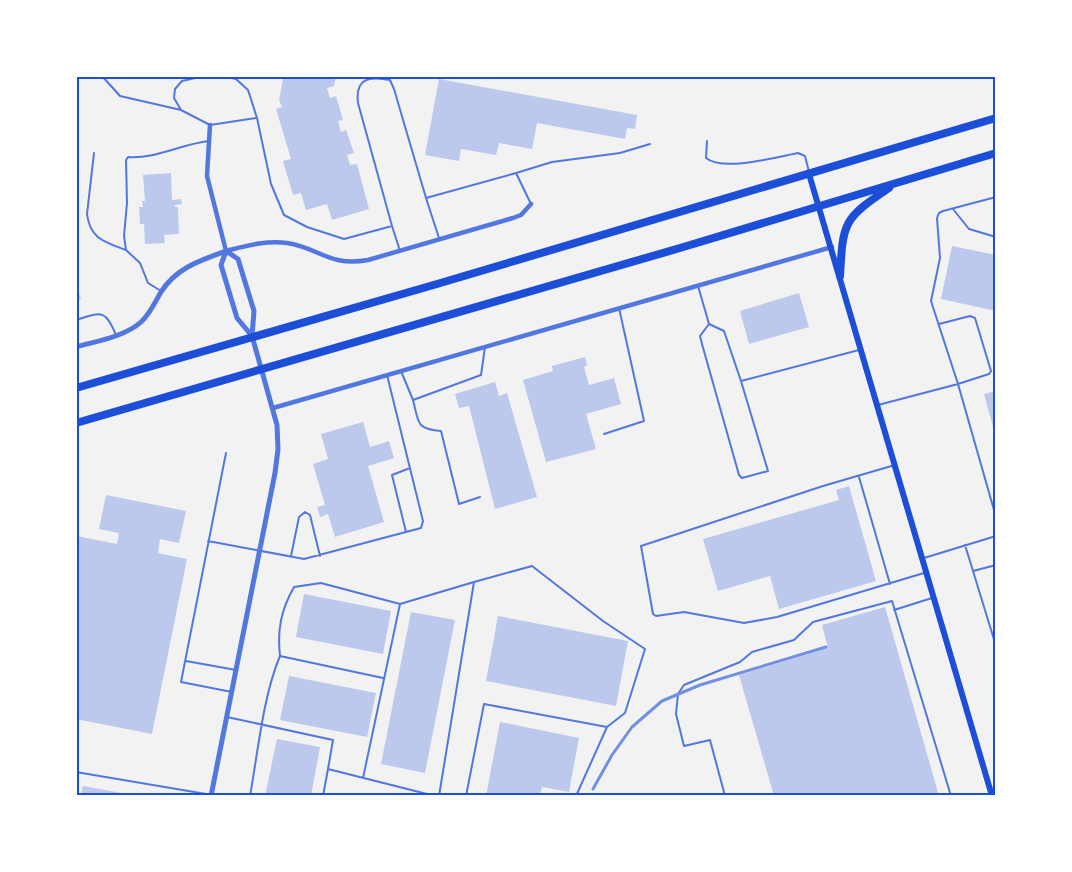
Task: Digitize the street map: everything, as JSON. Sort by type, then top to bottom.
[{"type":"highway","points":[[76,388],[437,284],[996,118]]},
{"type":"highway","points":[[76,423],[996,153]]},
{"type":"highway","points":[[840,276],[846,225],[861,208],[896,183]]},
{"type":"main road","points":[[809,174],[992,795]]},
{"type":"street","points":[[210,125],[207,176],[226,251],[221,265],[237,318],[252,336]]},
{"type":"street","points":[[76,347],[116,335],[139,324],[153,307],[168,282],[183,269],[226,251],[268,242],[286,243],[303,247],[334,260],[351,263],[521,215],[531,204]]},
{"type":"street","points":[[273,408],[832,247]]},
{"type":"street","points":[[212,795],[278,449],[277,425],[252,336],[254,311],[238,259],[226,251]]},
{"type":"lane","points":[[102,76],[120,96],[181,110],[210,125],[257,118]]},
{"type":"lane","points":[[181,110],[174,98],[175,89],[182,81],[204,76]]},
{"type":"lane","points":[[224,76],[236,80],[248,90],[257,118],[271,184],[284,214],[307,227],[344,238],[392,226]]},
{"type":"lane","points":[[400,251],[358,103],[357,93],[360,83],[368,78],[390,80],[394,89],[439,239]]},
{"type":"lane","points":[[126,250],[124,236],[128,203],[128,157],[175,151],[191,143],[209,141]]},
{"type":"lane","points":[[707,141],[706,158],[711,163],[738,163],[798,153],[805,156],[809,174]]},
{"type":"lane","points":[[426,198],[552,162],[620,153],[650,144]]},
{"type":"lane","points":[[94,153],[87,214],[88,224],[93,234],[126,250],[140,263],[148,284],[161,291]]},
{"type":"lane","points":[[516,173],[531,204]]},
{"type":"lane","points":[[996,198],[939,213],[937,218],[940,258],[931,301],[958,384],[996,518]]},
{"type":"lane","points":[[953,209],[969,228],[996,237]]},
{"type":"lane","points":[[698,286],[709,324],[724,331],[768,471],[742,478],[739,475],[700,336],[709,324]]},
{"type":"lane","points":[[604,434],[644,421],[619,308]]},
{"type":"lane","points":[[76,320],[99,313],[105,314],[116,335]]},
{"type":"lane","points":[[878,405],[989,374],[991,371],[975,318],[970,316],[939,324]]},
{"type":"lane","points":[[413,400],[481,375],[485,347]]},
{"type":"lane","points":[[741,381],[861,349]]},
{"type":"lane","points":[[401,371],[420,425],[426,430],[441,431],[459,504],[480,497]]},
{"type":"lane","points":[[208,541],[304,560],[421,528],[423,521],[387,375]]},
{"type":"lane","points":[[226,453],[181,682],[232,692]]},
{"type":"lane","points":[[895,465],[641,546],[653,614],[656,616],[684,612],[744,623],[777,617],[926,573]]},
{"type":"lane","points":[[406,532],[392,475],[410,468]]},
{"type":"lane","points":[[859,476],[890,584]]},
{"type":"lane","points":[[291,557],[299,517],[304,512],[310,515],[320,556]]},
{"type":"lane","points":[[921,558],[996,536]]},
{"type":"lane","points":[[966,545],[996,646]]},
{"type":"lane","points":[[973,571],[996,565]]},
{"type":"lane","points":[[250,795],[274,668],[280,656],[278,639],[284,605],[294,587],[321,583],[400,604],[532,566],[603,621],[645,648],[625,713],[607,727],[576,795]]},
{"type":"lane","points":[[328,769],[437,795],[474,582]]},
{"type":"lane","points":[[894,610],[934,597]]},
{"type":"lane","points":[[725,795],[710,740],[684,746],[676,714],[678,694],[684,685],[740,662],[752,652],[794,640],[813,622],[892,601],[951,795]]},
{"type":"lane","points":[[363,778],[400,604]]},
{"type":"lane","points":[[280,656],[383,678]]},
{"type":"lane","points":[[184,661],[236,670]]},
{"type":"lane","points":[[466,795],[484,704],[607,727]]},
{"type":"lane","points":[[227,717],[333,740],[322,795]]},
{"type":"lane","points":[[76,772],[212,795]]},
{"type":"lane","points":[[177,795],[178,789]]},
{"type":"building","points":[[273,76],[336,76],[334,86],[327,88],[330,98],[336,96],[343,120],[338,121],[341,132],[346,130],[354,153],[347,155],[350,165],[357,164],[369,209],[332,220],[327,204],[306,210],[301,193],[293,195],[283,161],[291,159],[276,109],[282,107],[279,100],[283,79]]},
{"type":"building","points":[[439,79],[637,115],[635,129],[627,128],[625,139],[537,123],[532,149],[499,143],[496,155],[461,149],[459,161],[425,155]]},
{"type":"building","points":[[171,173],[172,200],[181,199],[182,204],[175,205],[178,207],[179,234],[164,235],[165,243],[145,244],[144,224],[140,224],[139,207],[143,207],[142,201],[145,201],[143,175]]},
{"type":"building","points":[[952,246],[996,255],[996,311],[941,299]]},
{"type":"building","points":[[76,285],[81,299],[76,301]]},
{"type":"building","points":[[799,293],[809,327],[749,344],[740,311]]},
{"type":"building","points":[[585,357],[587,365],[584,367],[589,385],[614,378],[621,404],[586,414],[596,449],[546,462],[523,380],[553,371],[552,366]]},
{"type":"building","points":[[495,382],[499,396],[507,393],[537,497],[495,509],[469,406],[459,408],[455,394]]},
{"type":"building","points":[[996,391],[996,434],[995,434],[984,394]]},
{"type":"building","points":[[363,422],[370,447],[389,441],[394,458],[368,466],[384,522],[335,537],[328,514],[320,517],[317,507],[325,505],[313,464],[328,459],[321,434]]},
{"type":"building","points":[[849,486],[876,581],[779,609],[770,576],[718,591],[703,539],[839,500],[836,490]]},
{"type":"building","points":[[106,495],[186,511],[179,543],[160,539],[158,553],[187,559],[152,734],[76,719],[76,536],[117,544],[119,533],[99,529]]},
{"type":"building","points":[[304,594],[391,611],[383,654],[296,637]]},
{"type":"building","points":[[885,607],[939,796],[774,796],[739,675],[828,648],[822,625]]},
{"type":"building","points":[[411,612],[455,620],[425,773],[381,764]]},
{"type":"building","points":[[498,616],[628,641],[616,706],[486,681]]},
{"type":"building","points":[[289,676],[376,693],[367,737],[280,720]]},
{"type":"building","points":[[500,722],[579,738],[569,792],[542,787],[540,796],[486,796]]},
{"type":"building","points":[[277,739],[320,747],[311,796],[265,796]]},
{"type":"building","points":[[83,786],[127,794],[127,796],[76,796],[76,793],[81,794]]},
{"type":"railway","points":[[593,789],[612,755],[632,727],[662,701],[700,685],[826,647]]}]
